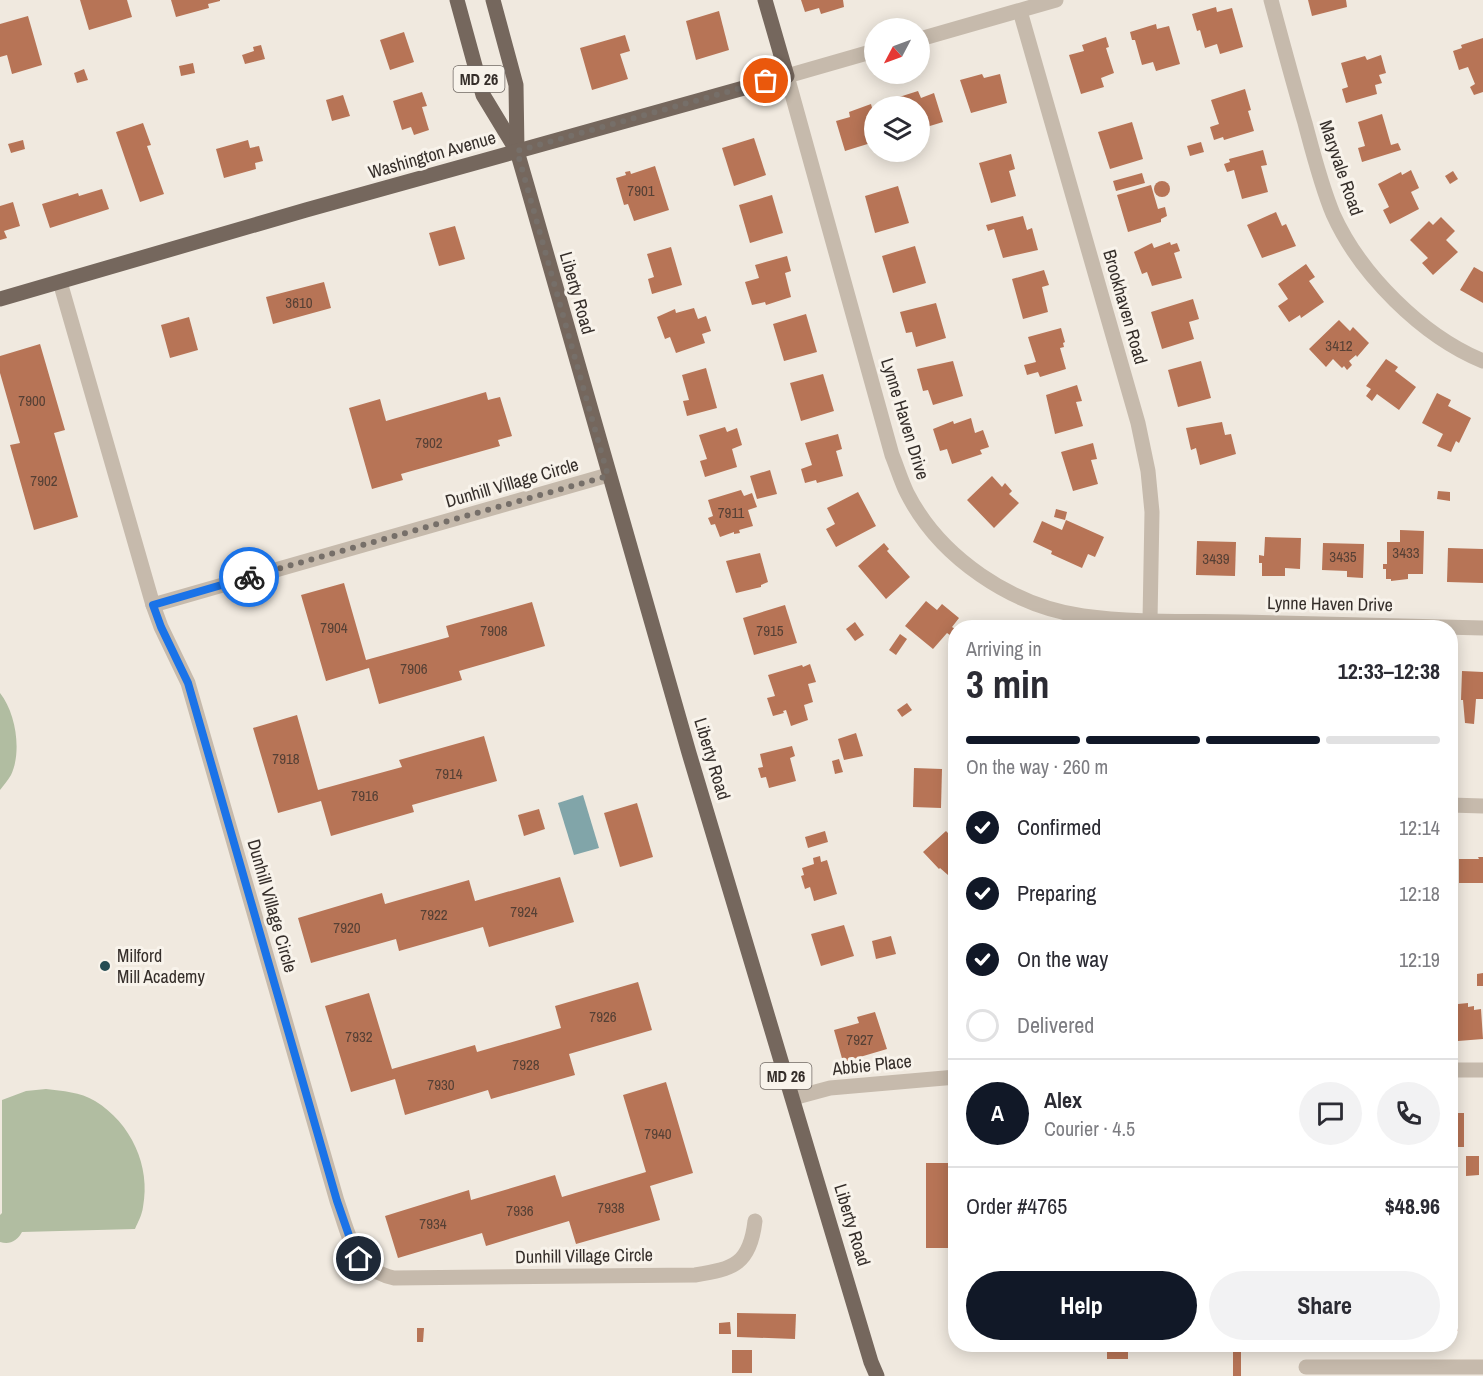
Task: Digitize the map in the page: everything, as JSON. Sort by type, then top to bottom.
[{"type":"main road","name":"Liberty Road","points":[[457,0],[483,95],[517,151]]},
{"type":"main road","name":"Liberty Road","points":[[493,0],[516,85],[517,151],[608,476],[877,1376]]},
{"type":"main road","name":"Lynne Haven Drive","points":[[765,0],[786,76]]},
{"type":"main road","name":"Washington Avenue","points":[[0,299],[786,76]]},
{"type":"street","points":[[930,36],[1056,0]]},
{"type":"street","name":"Maryvale Road","points":[[1270,0],[1320,178],[1334,215],[1350,245],[1376,279],[1403,308],[1438,336],[1483,361]]},
{"type":"street","name":"Brookhaven Road","points":[[1020,11],[1138,423],[1148,471],[1152,512],[1150,620]]},
{"type":"street","name":"Washington Avenue","points":[[786,76],[864,54]]},
{"type":"street","name":"Lynne Haven Drive","points":[[786,76],[892,455],[907,493],[918,510],[953,553],[978,573],[1011,593],[1046,608],[1083,616],[1150,620]]},
{"type":"street","points":[[60,282],[153,605]]},
{"type":"street","name":"Dunhill Village Circle","points":[[608,476],[153,605],[188,683],[337,1201],[359,1259],[369,1269],[394,1278],[695,1275],[720,1271],[736,1264],[753,1241],[755,1221]]},
{"type":"street","name":"Lynne Haven Drive","points":[[1458,626],[1483,627]]},
{"type":"street","points":[[1458,805],[1483,806]]},
{"type":"street","points":[[1458,1070],[1483,1070]]},
{"type":"street","name":"Abbie Place","points":[[793,1098],[830,1088],[948,1078]]},
{"type":"street","points":[[1306,1367],[1483,1366]]},
{"type":"green space","points":[[0,693],[10,711],[17,744],[11,775],[0,790]]},
{"type":"green space","points":[[46,1089],[65,1091],[95,1101],[108,1110],[128,1133],[136,1147],[144,1176],[143,1207],[135,1229],[22,1232],[13,1242],[0,1242],[2,1100],[26,1091]]},
{"type":"water","points":[[583,795],[599,848],[574,855],[558,803]]},
{"type":"building","points":[[80,0],[127,0],[132,17],[89,30]]},
{"type":"building","points":[[171,0],[220,1],[208,4],[209,8],[176,17]]},
{"type":"building","points":[[801,0],[843,0],[844,7],[821,14],[819,8],[805,12]]},
{"type":"building","points":[[1308,0],[1346,0],[1347,7],[1312,16]]},
{"type":"building","points":[[1216,7],[1217,12],[1232,8],[1243,47],[1220,54],[1217,44],[1205,48],[1192,14]]},
{"type":"building","points":[[719,11],[729,50],[696,60],[686,21]]},
{"type":"building","points":[[28,16],[42,65],[12,74],[7,55],[0,57],[0,24]]},
{"type":"building","points":[[1156,24],[1157,29],[1169,26],[1180,64],[1156,71],[1153,62],[1142,65],[1135,40],[1132,40],[1130,32]]},
{"type":"building","points":[[404,32],[414,62],[390,70],[380,40]]},
{"type":"building","points":[[625,35],[630,51],[620,54],[628,79],[592,90],[580,48]]},
{"type":"building","points":[[1106,37],[1109,47],[1106,48],[1114,73],[1101,78],[1104,87],[1081,94],[1069,55],[1084,51],[1082,45]]},
{"type":"building","points":[[1483,38],[1483,92],[1474,95],[1470,87],[1475,84],[1468,67],[1459,70],[1453,51],[1462,48],[1461,45]]},
{"type":"building","points":[[261,45],[265,59],[245,64],[242,55],[254,51],[253,47]]},
{"type":"building","points":[[1381,55],[1386,73],[1379,75],[1382,83],[1375,85],[1377,94],[1346,103],[1342,89],[1348,87],[1341,63],[1365,56],[1367,60]]},
{"type":"building","points":[[193,63],[195,73],[181,76],[179,66]]},
{"type":"building","points":[[84,69],[88,80],[77,83],[74,73]]},
{"type":"building","points":[[982,74],[984,78],[1000,74],[1007,103],[971,113],[960,80]]},
{"type":"building","points":[[1245,89],[1254,131],[1224,140],[1223,137],[1214,140],[1210,127],[1219,124],[1211,100]]},
{"type":"building","points":[[918,91],[920,96],[902,96]]},
{"type":"building","points":[[422,92],[427,106],[422,107],[429,130],[414,135],[411,127],[402,130],[393,101]]},
{"type":"building","points":[[934,93],[943,122],[930,126],[930,96],[926,96]]},
{"type":"building","points":[[343,95],[350,116],[332,121],[326,100]]},
{"type":"building","points":[[864,107],[864,145],[845,151],[836,121],[850,117],[849,112]]},
{"type":"building","points":[[1382,114],[1391,145],[1398,143],[1401,150],[1362,162],[1358,148],[1365,146],[1358,122]]},
{"type":"building","points":[[1132,122],[1143,159],[1110,169],[1098,132]]},
{"type":"building","points":[[143,123],[151,145],[147,146],[164,194],[140,202],[116,132]]},
{"type":"building","points":[[754,138],[766,175],[734,186],[722,148]]},
{"type":"building","points":[[23,140],[25,149],[11,153],[8,144]]},
{"type":"building","points":[[248,140],[250,148],[259,146],[263,161],[255,163],[256,169],[224,178],[216,149]]},
{"type":"building","points":[[1201,142],[1204,152],[1190,156],[1187,146]]},
{"type":"building","points":[[1263,150],[1267,165],[1261,166],[1268,192],[1242,199],[1234,170],[1227,172],[1224,164],[1230,162],[1229,159]]},
{"type":"building","points":[[1011,154],[1015,169],[1009,171],[1016,196],[991,203],[979,163]]},
{"type":"building","points":[[655,166],[669,210],[634,221],[628,204],[624,205],[616,178],[626,175],[625,172],[630,171],[631,174]]},
{"type":"building","points":[[1411,170],[1419,188],[1411,192],[1419,209],[1390,224],[1383,210],[1389,207],[1378,184],[1401,172],[1402,175]]},
{"type":"building","points":[[1453,171],[1458,179],[1450,184],[1445,176]]},
{"type":"building","points":[[1142,173],[1145,183],[1116,191],[1113,181]]},
{"type":"building","points":[[1162,181],[1168,183],[1170,189],[1168,195],[1162,197],[1156,195],[1154,189],[1156,183]]},
{"type":"building","points":[[1151,185],[1158,209],[1165,207],[1167,216],[1161,219],[1161,222],[1128,232],[1117,195]]},
{"type":"building","points":[[898,186],[909,223],[875,233],[865,196]]},
{"type":"building","points":[[102,189],[109,209],[50,228],[42,204],[78,193],[79,196]]},
{"type":"building","points":[[772,195],[783,233],[750,243],[739,205]]},
{"type":"building","points":[[13,202],[20,226],[4,231],[7,238],[0,240],[0,206]]},
{"type":"building","points":[[1276,212],[1282,226],[1286,224],[1296,246],[1262,258],[1247,225]]},
{"type":"building","points":[[1023,216],[1027,230],[1032,228],[1038,250],[1003,258],[994,229],[988,231],[986,225]]},
{"type":"building","points":[[1441,217],[1455,231],[1446,240],[1458,252],[1433,275],[1422,263],[1428,258],[1410,240],[1429,221],[1433,225]]},
{"type":"building","points":[[455,226],[465,259],[439,266],[429,233]]},
{"type":"building","points":[[1170,242],[1171,245],[1177,243],[1180,251],[1174,253],[1182,278],[1152,286],[1147,272],[1142,274],[1134,252],[1152,243],[1154,248]]},
{"type":"building","points":[[915,246],[926,283],[893,293],[882,256]]},
{"type":"building","points":[[671,247],[682,285],[652,294],[648,279],[654,277],[647,254]]},
{"type":"building","points":[[787,256],[791,271],[785,273],[791,297],[766,305],[765,302],[752,305],[745,282],[759,278],[755,265]]},
{"type":"building","points":[[1306,264],[1315,277],[1309,281],[1324,302],[1301,318],[1300,315],[1289,322],[1278,306],[1288,299],[1278,284]]},
{"type":"building","points":[[1474,267],[1483,272],[1483,303],[1460,290]]},
{"type":"building","points":[[1044,270],[1049,285],[1042,287],[1048,312],[1023,319],[1012,279]]},
{"type":"building","points":[[324,282],[331,308],[273,324],[266,297]]},
{"type":"building","points":[[1193,299],[1199,319],[1189,322],[1194,339],[1162,349],[1151,312]]},
{"type":"building","points":[[936,303],[946,338],[916,347],[912,332],[906,333],[900,312]]},
{"type":"building","points":[[694,308],[698,319],[706,316],[711,331],[702,334],[705,343],[676,353],[670,337],[665,339],[657,317],[675,309],[676,313]]},
{"type":"building","points":[[806,314],[817,352],[784,361],[773,324]]},
{"type":"building","points":[[189,317],[198,350],[170,358],[161,325]]},
{"type":"building","points":[[1339,320],[1350,331],[1353,327],[1369,343],[1357,357],[1356,355],[1349,361],[1352,365],[1347,370],[1333,359],[1326,367],[1309,349]]},
{"type":"building","points":[[1061,328],[1065,342],[1064,347],[1060,348],[1066,369],[1040,377],[1038,372],[1027,375],[1024,365],[1036,362],[1028,337]]},
{"type":"building","points":[[40,344],[65,430],[54,433],[78,517],[34,530],[10,445],[20,443],[0,373],[0,356]]},
{"type":"building","points":[[1386,359],[1398,367],[1395,371],[1416,387],[1399,410],[1377,394],[1372,401],[1366,396],[1371,389],[1366,386]]},
{"type":"building","points":[[953,361],[963,396],[933,405],[928,390],[923,391],[917,369]]},
{"type":"building","points":[[1201,361],[1211,398],[1178,407],[1168,370]]},
{"type":"building","points":[[706,368],[717,408],[687,416],[683,401],[689,400],[682,375]]},
{"type":"building","points":[[823,374],[834,411],[801,421],[790,383]]},
{"type":"building","points":[[1077,385],[1082,401],[1076,402],[1083,426],[1055,434],[1046,395]]},
{"type":"building","points":[[486,392],[488,400],[500,397],[512,436],[498,440],[500,446],[401,474],[403,480],[372,489],[349,408],[380,399],[386,421]]},
{"type":"building","points":[[1437,393],[1451,400],[1448,406],[1471,418],[1459,443],[1456,441],[1451,452],[1437,446],[1443,434],[1422,423]]},
{"type":"building","points":[[971,418],[975,433],[983,430],[989,447],[980,450],[982,454],[952,464],[947,449],[940,451],[933,429],[953,421],[954,424]]},
{"type":"building","points":[[1222,422],[1225,435],[1231,434],[1236,454],[1200,465],[1196,448],[1191,450],[1186,428]]},
{"type":"building","points":[[725,427],[727,432],[737,428],[742,445],[732,449],[737,467],[705,477],[700,461],[707,459],[699,435]]},
{"type":"building","points":[[838,434],[842,449],[836,451],[843,476],[817,483],[816,480],[805,483],[801,469],[812,465],[805,443]]},
{"type":"building","points":[[1093,443],[1097,459],[1091,460],[1098,484],[1073,491],[1061,452]]},
{"type":"building","points":[[770,470],[777,494],[757,499],[750,476]]},
{"type":"building","points":[[992,476],[1002,487],[1005,483],[1012,491],[1009,494],[1019,503],[994,528],[967,500]]},
{"type":"building","points":[[741,490],[744,496],[752,493],[757,507],[748,510],[753,526],[739,530],[740,533],[734,534],[734,532],[720,537],[715,524],[711,525],[708,518],[713,516],[708,500]]},
{"type":"building","points":[[1438,491],[1450,492],[1450,501],[1437,499]]},
{"type":"building","points":[[858,492],[876,526],[836,547],[826,529],[835,524],[827,508]]},
{"type":"building","points":[[1056,509],[1067,512],[1065,520],[1054,517]]},
{"type":"building","points":[[1066,520],[1104,537],[1095,557],[1088,554],[1082,568],[1051,554],[1052,551],[1033,542],[1042,521],[1062,530]]},
{"type":"building","points":[[1400,530],[1424,531],[1423,574],[1408,574],[1408,579],[1391,581],[1391,579],[1386,579],[1386,569],[1383,569],[1383,564],[1387,564],[1387,542],[1400,542]]},
{"type":"building","points":[[1265,537],[1301,538],[1300,569],[1285,568],[1285,576],[1262,576],[1262,563],[1259,563],[1259,555],[1264,556]]},
{"type":"building","points":[[1197,541],[1236,542],[1235,576],[1196,575]]},
{"type":"building","points":[[884,543],[889,549],[887,551],[910,577],[886,599],[858,566]]},
{"type":"building","points":[[1323,543],[1364,544],[1363,578],[1347,577],[1347,571],[1322,570]]},
{"type":"building","points":[[1448,548],[1483,549],[1483,583],[1447,582]]},
{"type":"building","points":[[760,553],[768,582],[761,587],[736,593],[726,561]]},
{"type":"building","points":[[344,583],[366,660],[449,637],[446,626],[532,602],[545,646],[459,671],[462,680],[379,704],[369,668],[326,681],[301,595]]},
{"type":"building","points":[[926,601],[937,610],[942,604],[959,618],[948,620],[948,634],[933,649],[905,626]]},
{"type":"building","points":[[785,605],[797,643],[754,655],[743,618]]},
{"type":"building","points":[[855,622],[864,635],[855,641],[846,629]]},
{"type":"building","points":[[900,634],[907,639],[896,655],[889,650]]},
{"type":"building","points":[[810,664],[816,682],[808,684],[813,702],[804,705],[808,720],[791,726],[786,710],[783,711],[784,713],[773,716],[767,698],[775,696],[768,675]]},
{"type":"building","points":[[1462,671],[1483,672],[1483,699],[1476,699],[1474,724],[1465,723],[1463,700],[1461,700]]},
{"type":"building","points":[[907,703],[912,710],[902,717],[897,710]]},
{"type":"building","points":[[297,715],[318,790],[402,767],[399,760],[484,736],[497,781],[412,805],[414,812],[331,836],[321,801],[278,813],[253,728]]},
{"type":"building","points":[[856,733],[863,756],[844,760],[838,739]]},
{"type":"building","points":[[792,746],[795,756],[790,758],[796,781],[769,788],[766,777],[761,778],[758,768],[763,767],[760,754]]},
{"type":"building","points":[[839,759],[843,772],[835,774],[832,761]]},
{"type":"building","points":[[914,768],[942,769],[941,808],[913,807]]},
{"type":"building","points":[[637,803],[653,857],[620,867],[604,813]]},
{"type":"building","points":[[539,809],[545,829],[524,836],[518,815]]},
{"type":"building","points":[[825,831],[828,842],[808,848],[805,837]]},
{"type":"building","points":[[946,831],[948,833],[948,875],[939,869],[923,852]]},
{"type":"building","points":[[820,856],[821,862],[827,860],[837,894],[814,901],[810,887],[805,889],[801,876],[804,875],[802,868],[814,864],[813,858]]},
{"type":"building","points":[[1478,857],[1483,857],[1483,883],[1459,883],[1459,859],[1479,859]]},
{"type":"building","points":[[560,877],[574,922],[489,947],[483,927],[399,951],[396,939],[311,963],[298,918],[382,893],[385,904],[469,880],[475,901]]},
{"type":"building","points":[[844,925],[854,956],[821,966],[811,934]]},
{"type":"building","points":[[891,936],[896,954],[876,959],[872,941]]},
{"type":"building","points":[[1483,973],[1483,986],[1477,986],[1477,974]]},
{"type":"building","points":[[638,982],[652,1030],[569,1054],[575,1075],[491,1099],[488,1090],[405,1115],[395,1079],[351,1092],[325,1006],[369,993],[392,1069],[475,1045],[477,1052],[561,1028],[555,1006]]},
{"type":"building","points":[[1468,1003],[1468,1007],[1474,1006],[1474,1010],[1481,1009],[1483,1039],[1458,1041],[1458,1004]]},
{"type":"building","points":[[875,1012],[887,1049],[843,1062],[834,1030],[859,1023],[857,1017]]},
{"type":"building","points":[[666,1082],[693,1173],[650,1186],[660,1220],[576,1244],[569,1221],[486,1246],[482,1233],[398,1258],[385,1216],[469,1190],[471,1200],[555,1175],[562,1197],[646,1172],[623,1095]]},
{"type":"building","points":[[1458,1113],[1464,1113],[1464,1147],[1458,1147]]},
{"type":"building","points":[[1466,1156],[1479,1156],[1479,1175],[1466,1176]]},
{"type":"building","points":[[926,1163],[948,1163],[948,1248],[926,1248]]},
{"type":"building","points":[[737,1313],[796,1314],[795,1339],[737,1337]]},
{"type":"building","points":[[730,1322],[731,1334],[719,1334],[719,1323]]},
{"type":"building","points":[[417,1328],[424,1328],[423,1342],[417,1342]]},
{"type":"building","points":[[732,1350],[752,1350],[752,1373],[732,1373]]},
{"type":"building","points":[[1107,1352],[1128,1352],[1128,1359],[1107,1359]]},
{"type":"building","points":[[1233,1352],[1241,1352],[1241,1376],[1233,1376]]},
{"type":"way so far","points":[[249,577],[608,476],[517,151],[766,81]]},
{"type":"place","name":"Milford Mill Academy","points":[[105,966]]},
{"type":"route","points":[[249,577],[153,605],[188,683],[337,1201],[359,1259]]}]
